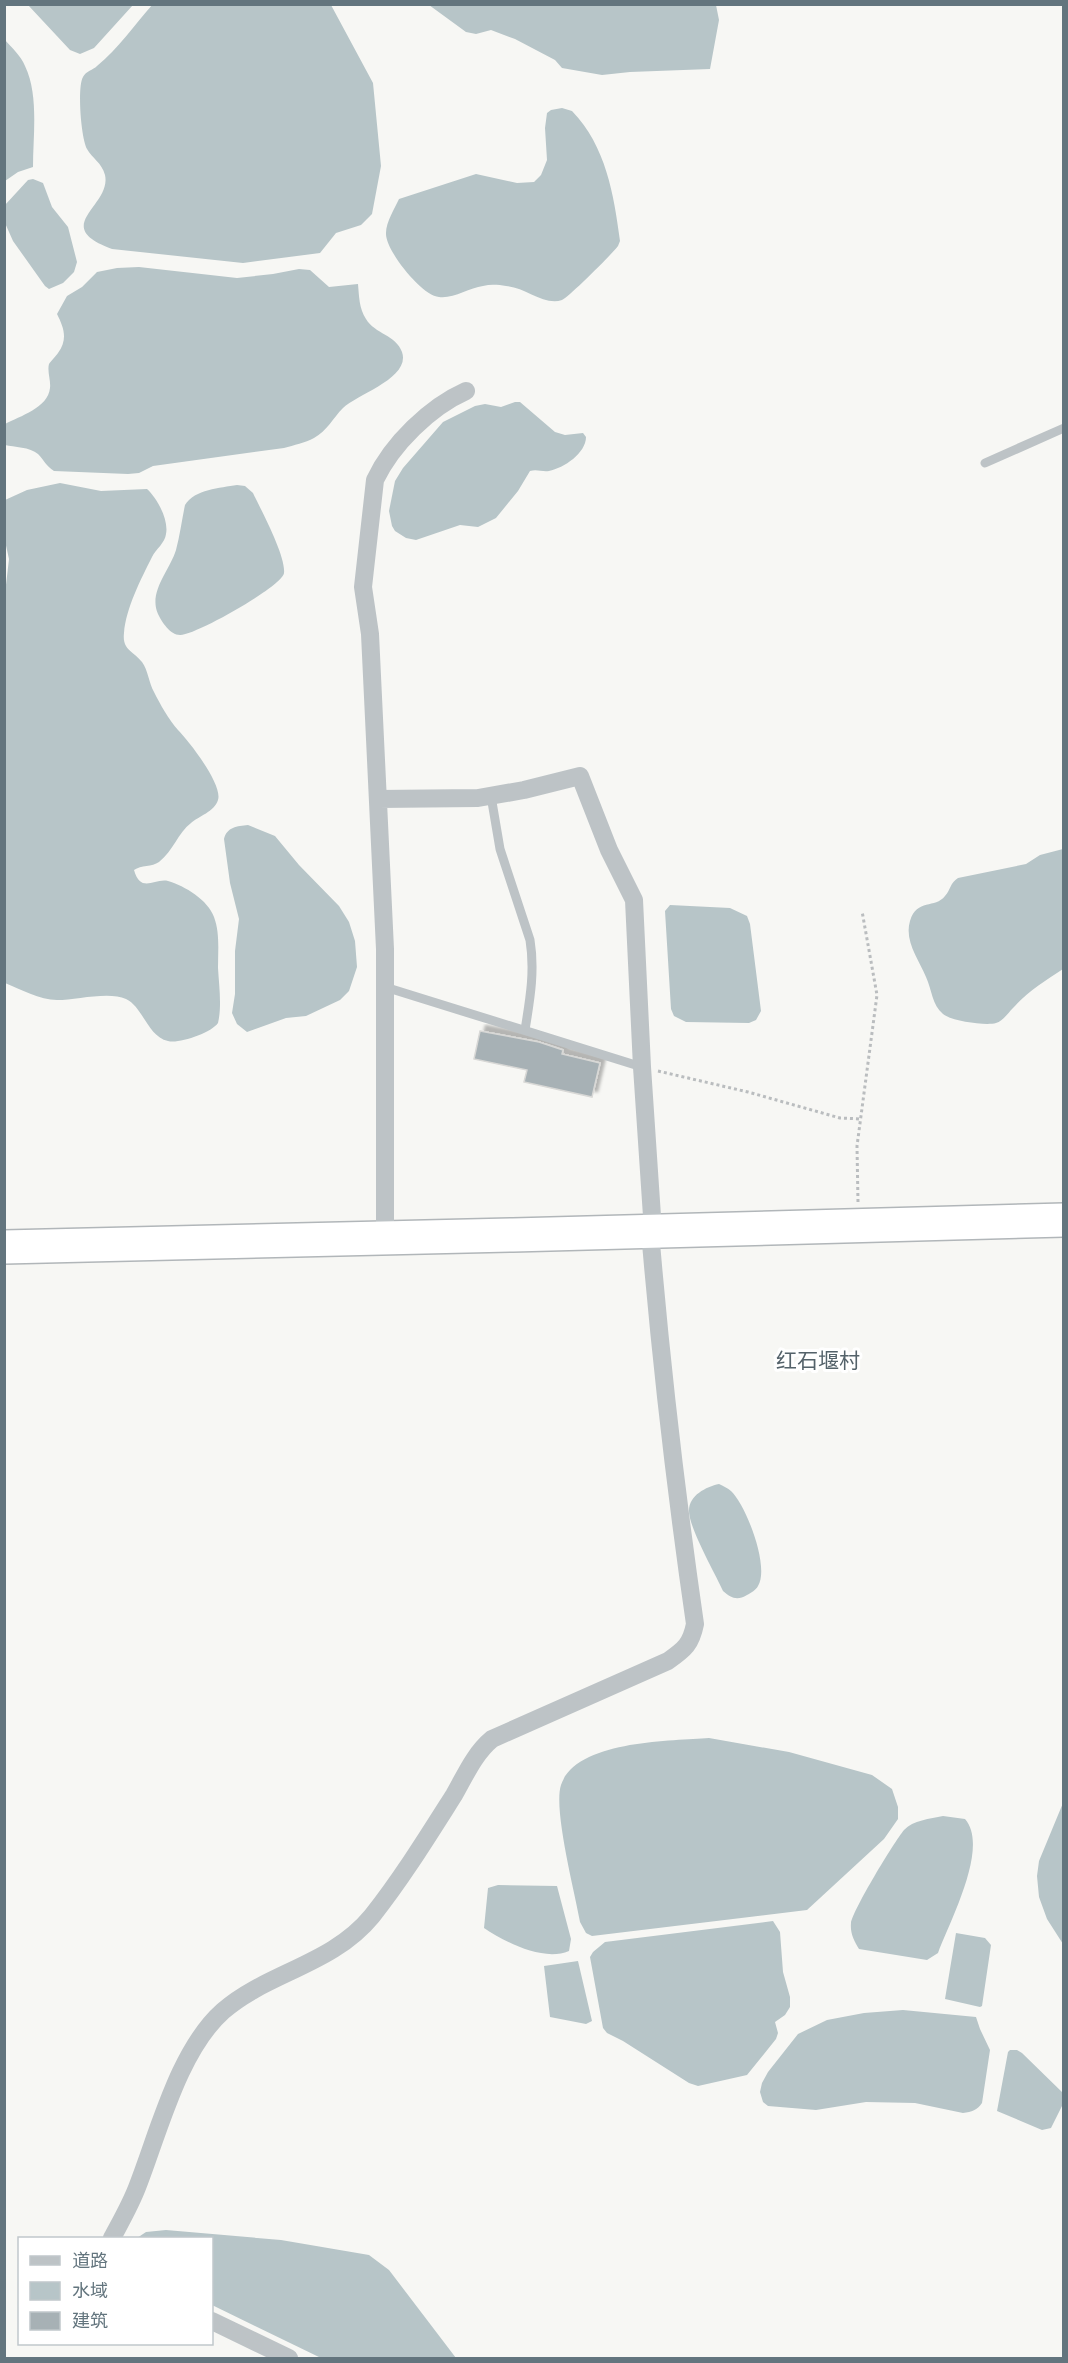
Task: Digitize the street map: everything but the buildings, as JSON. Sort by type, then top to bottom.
[{"type":"highway","points":[[4,1247],[1064,1220]]},
{"type":"street","points":[[385,1238],[385,987],[370,634],[363,587],[375,480],[392,450],[441,403],[466,391]]},
{"type":"street","points":[[113,2237],[137,2189],[183,2066],[221,2013],[252,1992],[327,1954],[370,1918],[406,1869],[476,1756],[492,1739],[668,1661],[682,1652],[692,1640],[695,1624],[660,1355],[651,1231],[634,900],[609,850],[580,776],[491,796],[378,799]]},
{"type":"street","points":[[213,2321],[289,2358]]},
{"type":"lane","points":[[985,463],[1064,428]]},
{"type":"lane","points":[[491,796],[500,849],[533,954],[532,985],[525,1030]]},
{"type":"lane","points":[[385,987],[642,1066]]},
{"type":"path","points":[[858,1225],[857,1146],[878,995],[862,911]]},
{"type":"path","points":[[642,1066],[840,1118],[861,1119]]},
{"type":"water","points":[[153,4],[331,5],[373,83],[381,166],[372,214],[361,225],[336,233],[320,253],[243,263],[112,249],[94,240],[85,232],[84,224],[105,186],[105,175],[85,143],[80,113],[81,83],[84,75],[112,52]]},
{"type":"water","points":[[28,5],[133,5],[94,48],[80,54],[70,50]]},
{"type":"water","points":[[429,5],[716,5],[719,20],[710,69],[602,75],[562,68],[555,60],[515,39],[491,30],[476,34],[466,32]]},
{"type":"water","points":[[5,40],[19,55],[25,66],[32,90],[34,115],[33,167],[18,172],[5,181]]},
{"type":"water","points":[[562,108],[572,111],[584,125],[601,155],[615,206],[620,241],[618,246],[562,300],[548,300],[520,289],[498,285],[478,287],[444,297],[432,295],[423,289],[406,271],[387,241],[387,224],[399,199],[476,174],[517,183],[534,182],[541,175],[547,160],[545,128],[547,113]]},
{"type":"water","points":[[33,179],[43,183],[52,207],[68,227],[77,262],[74,272],[63,283],[49,289],[13,241],[5,223],[5,205],[28,180]]},
{"type":"water","points":[[139,267],[237,278],[299,269],[310,270],[329,287],[358,284],[364,315],[370,324],[399,346],[403,361],[399,370],[391,377],[343,408],[319,435],[284,448],[153,466],[139,473],[128,474],[54,471],[35,452],[5,445],[5,424],[39,406],[48,395],[49,364],[61,348],[64,338],[57,314],[67,296],[82,287],[97,272]]},
{"type":"water","points":[[520,402],[555,432],[565,435],[583,433],[586,437],[582,449],[573,459],[555,469],[530,471],[518,491],[496,518],[478,527],[460,525],[416,540],[406,538],[395,531],[389,511],[395,481],[403,468],[443,422],[475,406],[485,404],[501,407]]},
{"type":"water","points":[[60,483],[101,491],[147,489],[155,498],[166,522],[165,537],[152,557],[131,604],[125,623],[124,639],[126,647],[144,665],[162,707],[204,764],[218,793],[218,800],[213,808],[186,827],[164,858],[156,864],[134,870],[140,881],[144,883],[168,881],[182,886],[201,899],[214,917],[218,942],[220,1003],[218,1023],[202,1034],[187,1039],[168,1041],[161,1038],[150,1028],[137,1008],[126,999],[102,996],[50,1000],[5,983],[4,602],[9,559],[5,541],[5,500],[27,490]]},
{"type":"water","points":[[237,485],[245,486],[253,493],[277,545],[284,565],[284,573],[280,579],[254,599],[202,628],[180,635],[173,633],[158,614],[156,598],[161,581],[176,550],[185,505],[201,492]]},
{"type":"water","points":[[248,825],[275,836],[299,865],[339,906],[349,922],[355,941],[357,967],[349,991],[340,1000],[306,1016],[286,1018],[247,1032],[237,1024],[232,1013],[239,919],[230,883],[224,839],[230,830]]},
{"type":"water","points":[[1063,849],[1063,969],[1030,992],[996,1023],[985,1024],[947,1017],[934,1002],[911,943],[909,928],[913,914],[922,906],[941,900],[958,878],[1026,864],[1040,855]]},
{"type":"water","points":[[670,905],[730,908],[747,916],[750,924],[761,1011],[756,1020],[749,1023],[686,1022],[674,1016],[671,1009],[665,911]]},
{"type":"water","points":[[719,1484],[730,1490],[737,1498],[749,1522],[759,1551],[761,1577],[758,1586],[740,1598],[731,1597],[723,1591],[690,1519],[690,1505],[695,1496]]},
{"type":"water","points":[[709,1738],[789,1752],[872,1775],[892,1789],[898,1807],[898,1819],[884,1839],[807,1910],[592,1936],[586,1933],[580,1922],[560,1812],[561,1785],[570,1770],[585,1759],[604,1751],[649,1742]]},
{"type":"water","points":[[1063,1803],[1063,1944],[1047,1919],[1039,1897],[1037,1876],[1039,1861]]},
{"type":"water","points":[[943,1816],[965,1819],[971,1832],[973,1848],[965,1885],[938,1953],[927,1960],[859,1949],[851,1930],[853,1916],[892,1848],[904,1830],[912,1824]]},
{"type":"water","points":[[498,1885],[557,1886],[571,1939],[569,1951],[559,1954],[536,1952],[502,1939],[484,1928],[488,1888]]},
{"type":"water","points":[[773,1921],[780,1932],[783,1972],[790,1997],[790,2007],[785,2015],[775,2022],[778,2033],[776,2039],[747,2075],[698,2086],[689,2083],[607,2033],[603,2028],[590,1957],[605,1942]]},
{"type":"water","points":[[956,1933],[985,1938],[991,1945],[980,2007],[945,1999]]},
{"type":"water","points":[[578,1961],[592,2021],[586,2024],[550,2017],[544,1966]]},
{"type":"water","points":[[903,2010],[976,2017],[990,2050],[982,2103],[976,2109],[963,2113],[915,2103],[866,2102],[816,2110],[768,2106],[763,2102],[760,2092],[762,2083],[798,2034],[827,2020],[864,2013]]},
{"type":"water","points":[[1010,2050],[1022,2053],[1063,2093],[1063,2104],[1051,2128],[1042,2130],[997,2111]]},
{"type":"water","points":[[166,2230],[281,2240],[369,2255],[389,2270],[456,2358],[321,2358],[213,2305],[213,2237],[138,2237],[146,2232]]},
{"type":"district","name":"红石堰村","points":[[818,1361]]}]
